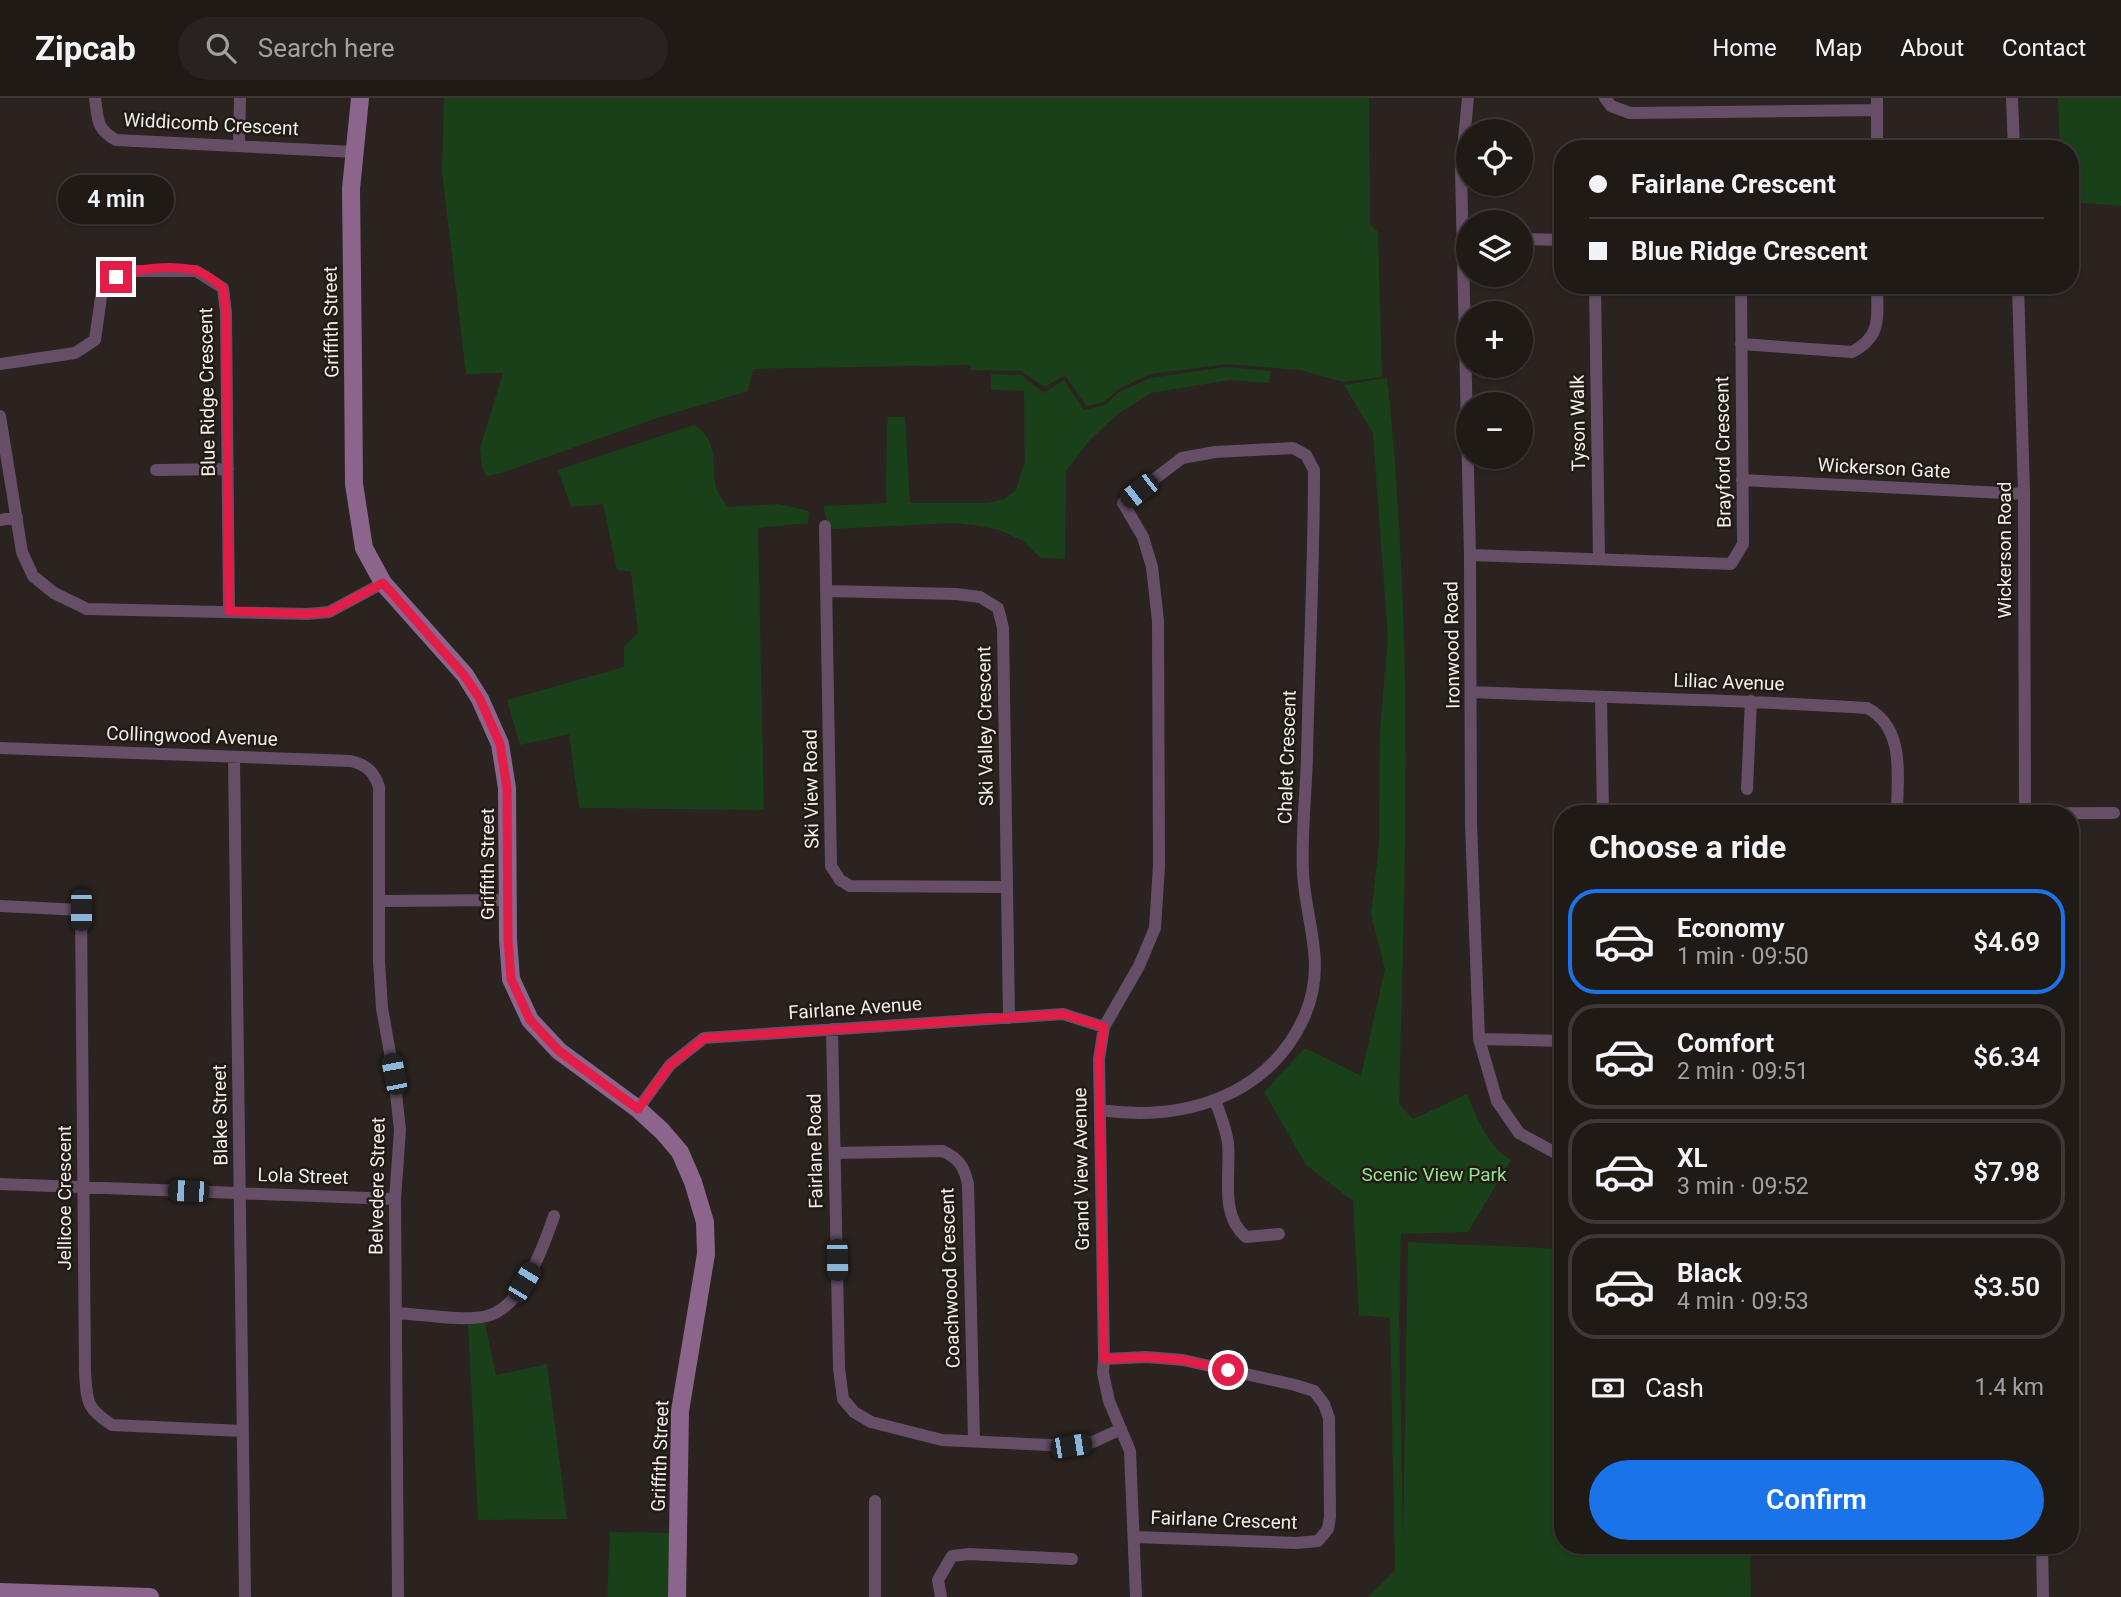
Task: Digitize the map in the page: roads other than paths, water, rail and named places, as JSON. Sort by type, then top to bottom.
[{"type":"street","name":"Widdicomb Crescent","points":[[95,98],[97,120],[104,134],[116,140],[239,144],[355,152]]},
{"type":"street","points":[[239,144],[240,98]]},
{"type":"street","name":"Griffith Street","points":[[360,98],[351,189],[354,484],[364,548],[383,583],[464,675],[480,699],[500,744],[507,788],[511,979],[530,1020],[559,1051],[638,1109],[680,1152],[693,1182],[705,1222],[706,1254],[680,1411],[677,1597]]},
{"type":"street","name":"Ironwood Road","points":[[1463,210],[1461,170],[1468,98]]},
{"type":"street","points":[[1605,98],[1611,106],[1630,113],[1877,104],[1877,140]]},
{"type":"street","points":[[2012,98],[2014,140]]},
{"type":"street","points":[[1533,239],[1554,240]]},
{"type":"street","name":"Blue Ridge Crescent","points":[[0,364],[75,353],[95,340],[102,290],[116,277],[131,271],[196,271],[223,288],[226,313],[229,611]]},
{"type":"street","name":"Ironwood Road","points":[[1466,287],[1472,692],[1471,822],[1479,1039],[1497,1101],[1519,1133],[1554,1152]]},
{"type":"street","name":"Tyson Walk","points":[[1595,294],[1600,559]]},
{"type":"street","name":"Brayford Crescent","points":[[1470,555],[1731,564],[1743,544],[1741,294]]},
{"type":"street","points":[[1741,344],[1852,352],[1865,345],[1877,330],[1877,294]]},
{"type":"street","name":"Wickerson Road","points":[[2018,294],[2024,494],[2025,805]]},
{"type":"street","points":[[0,416],[22,551],[33,576],[54,593],[86,609],[307,614],[329,612],[383,583]]},
{"type":"street","name":"Chalet Crescent","points":[[1100,1110],[1171,1110],[1215,1100],[1251,1083],[1279,1057],[1305,1013],[1315,976],[1316,951],[1303,874],[1314,470],[1306,455],[1293,448],[1215,452],[1182,458],[1124,503]]},
{"type":"street","points":[[156,470],[228,468]]},
{"type":"street","name":"Wickerson Gate","points":[[1742,480],[2024,494]]},
{"type":"street","name":"Grand View Avenue","points":[[1124,503],[1143,537],[1152,567],[1158,621],[1159,866],[1155,928],[1139,966],[1104,1027],[1099,1059],[1103,1373],[1109,1401],[1130,1451],[1136,1597]]},
{"type":"street","points":[[0,520],[17,517]]},
{"type":"street","name":"Ski View Road","points":[[825,526],[831,866],[840,880],[850,886],[1007,887]]},
{"type":"street","name":"Ski Valley Crescent","points":[[827,591],[956,594],[980,597],[998,608],[1003,628],[1009,1018]]},
{"type":"street","name":"Liliac Avenue","points":[[1472,692],[1751,701],[1867,708],[1878,713],[1893,736],[1897,756],[1897,805]]},
{"type":"street","points":[[1601,698],[1603,805]]},
{"type":"street","points":[[1748,789],[1751,701]]},
{"type":"street","name":"Collingwood Avenue","points":[[0,748],[351,761],[366,765],[376,778]]},
{"type":"street","name":"Blake Street","points":[[234,758],[245,1597]]},
{"type":"street","name":"Belvedere Street","points":[[376,778],[379,787],[379,961],[382,1008],[394,1074],[400,1130],[395,1199],[398,1597]]},
{"type":"street","points":[[2079,813],[2114,813]]},
{"type":"street","points":[[380,901],[508,900]]},
{"type":"street","name":"Jellicoe Crescent","points":[[0,906],[81,910],[87,1401],[98,1416],[111,1425],[242,1431]]},
{"type":"street","name":"Fairlane Avenue","points":[[638,1109],[670,1065],[705,1038],[1063,1014],[1104,1027]]},
{"type":"street","name":"Fairlane Road","points":[[832,1029],[839,1368],[843,1399],[854,1412],[872,1422],[942,1440],[1071,1446],[1093,1442],[1121,1429]]},
{"type":"street","points":[[1479,1039],[1554,1041]]},
{"type":"street","points":[[1215,1100],[1228,1145],[1228,1197],[1235,1228],[1246,1237],[1279,1234]]},
{"type":"street","name":"Coachwood Crescent","points":[[835,1153],[943,1151],[957,1158],[964,1169],[968,1184],[974,1440]]},
{"type":"street","name":"Lola Street","points":[[0,1184],[395,1199]]},
{"type":"street","points":[[396,1313],[489,1316],[513,1300],[535,1263],[554,1216]]},
{"type":"street","name":"Fairlane Crescent","points":[[1104,1359],[1146,1357],[1182,1360],[1295,1385],[1314,1391],[1324,1404],[1329,1418],[1330,1517],[1328,1529],[1318,1541],[1297,1543],[1135,1537]]},
{"type":"street","points":[[875,1501],[875,1597]]},
{"type":"street","points":[[941,1597],[938,1580],[952,1556],[969,1554],[1072,1559]]},
{"type":"street","points":[[2042,1554],[2043,1597]]},
{"type":"street","points":[[0,1592],[56,1596],[150,1597]]},
{"type":"park label","name":"Scenic View Park","points":[[1434,1174]]}]
